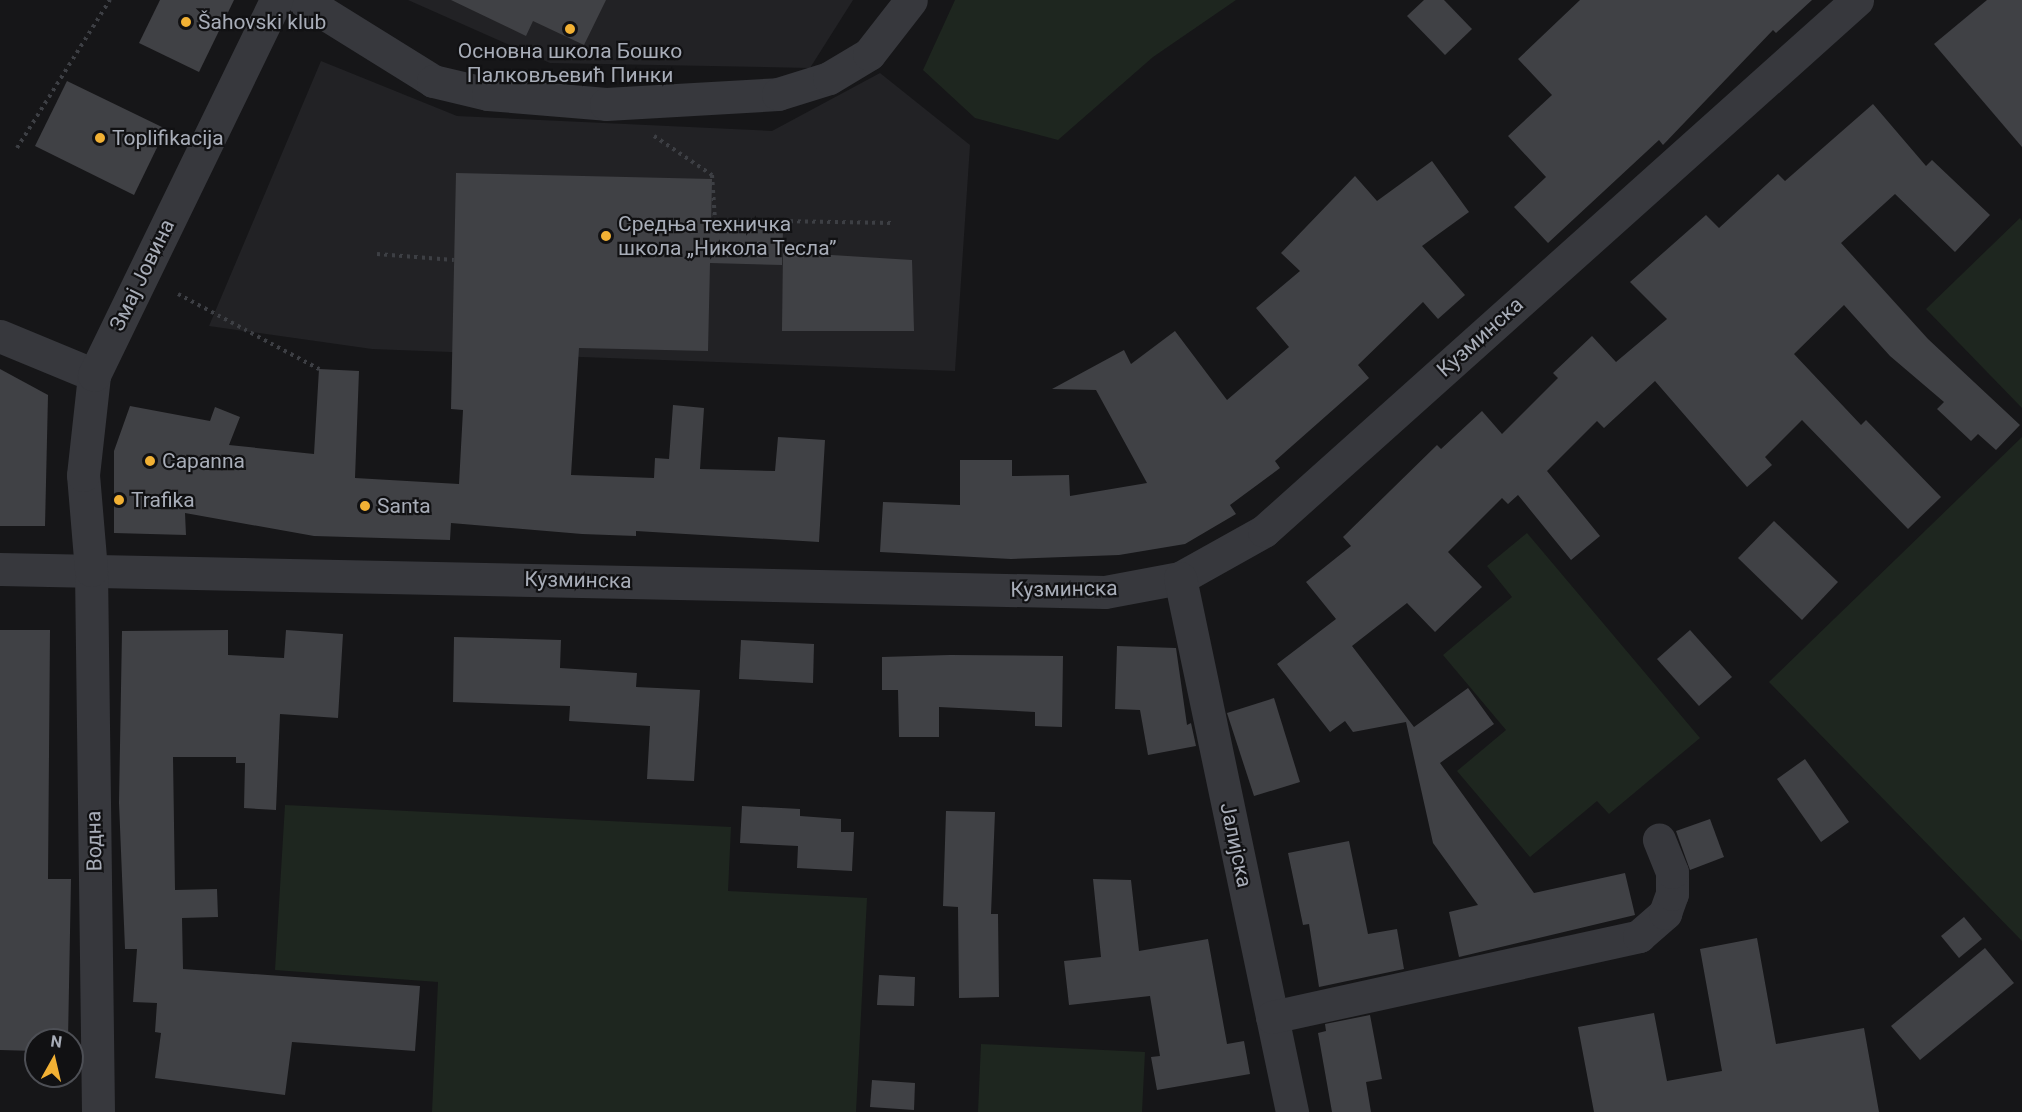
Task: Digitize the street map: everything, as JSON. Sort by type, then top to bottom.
[{"type":"street","name":"Змај Јовина","points":[[91,570],[83,475],[94,375],[276,0]]},
{"type":"street","points":[[303,0],[433,81],[488,94],[606,104],[778,94],[829,78],[869,54],[911,0]]},
{"type":"street","name":"Кузминска","points":[[0,568],[1105,592],[1180,578],[1264,531],[1857,0]]},
{"type":"street","points":[[0,336],[94,375]]},
{"type":"street","name":"Водна","points":[[91,570],[98,1112]]},
{"type":"street","name":"Јалијска","points":[[1180,578],[1292,1112]]},
{"type":"street","points":[[1272,1017],[1639,936],[1665,913],[1672,894],[1672,872],[1659,839]]},
{"type":"path","points":[[17,148],[110,0]]},
{"type":"path","points":[[606,104],[712,175],[716,220],[893,223]]},
{"type":"path","points":[[377,254],[454,260]]},
{"type":"path","points":[[178,294],[319,369]]},
{"type":"shaded area","points":[[408,0],[853,0],[810,68],[550,63]]},
{"type":"shaded area","points":[[955,0],[1236,0],[1153,57],[1058,140],[975,118],[923,70]]},
{"type":"shaded area","name":"Средња техничка школа „Никола Тесла”","points":[[321,61],[457,116],[772,131],[880,73],[970,145],[955,371],[372,349],[209,326]]},
{"type":"shaded area","points":[[2020,218],[2022,221],[2022,408],[1926,309]]},
{"type":"shaded area","points":[[2022,437],[2022,941],[1769,682]]},
{"type":"shaded area","points":[[1527,533],[1700,738],[1609,814],[1597,801],[1530,857],[1457,771],[1506,730],[1443,655],[1512,597],[1487,566]]},
{"type":"shaded area","points":[[285,805],[731,827],[728,891],[867,898],[856,1112],[432,1112],[438,982],[275,970]]},
{"type":"shaded area","points":[[981,1044],[1145,1052],[1142,1112],[978,1112]]},
{"type":"building","name":"Šahovski klub","points":[[160,0],[234,0],[199,72],[139,43]]},
{"type":"building","name":"Основна школа Бошко Палковљевић Пинки","points":[[451,0],[606,0],[584,45],[533,21],[526,36]]},
{"type":"building","points":[[1424,0],[1444,0],[1472,29],[1445,55],[1407,16]]},
{"type":"building","points":[[1580,0],[1812,0],[1776,33],[1773,30],[1663,145],[1659,140],[1548,243],[1514,207],[1546,177],[1508,136],[1552,95],[1518,59]]},
{"type":"building","points":[[1987,0],[2022,0],[2022,147],[1934,44]]},
{"type":"building","name":"Toplifikacija","points":[[67,81],[166,129],[134,195],[35,146]]},
{"type":"building","points":[[1873,104],[1926,166],[1932,160],[1990,215],[1955,252],[1895,194],[1841,243],[1928,339],[2020,425],[1996,450],[1978,434],[1971,441],[1937,409],[1944,402],[1890,356],[1844,305],[1794,354],[1861,425],[1866,420],[1941,497],[1908,529],[1802,420],[1765,457],[1772,465],[1747,487],[1655,381],[1604,428],[1597,421],[1547,471],[1600,536],[1571,560],[1518,495],[1508,504],[1502,498],[1448,552],[1482,587],[1435,632],[1407,603],[1352,646],[1414,727],[1468,688],[1494,724],[1440,763],[1534,893],[1625,873],[1635,915],[1459,957],[1449,912],[1478,905],[1433,843],[1406,722],[1353,732],[1345,721],[1330,732],[1277,664],[1336,619],[1306,582],[1351,546],[1343,537],[1437,445],[1441,449],[1482,411],[1502,434],[1558,378],[1553,373],[1592,336],[1616,362],[1667,319],[1630,282],[1706,215],[1719,228],[1778,174],[1785,181]]},
{"type":"building","points":[[1432,161],[1469,212],[1422,246],[1465,295],[1438,319],[1423,302],[1358,365],[1369,378],[1275,461],[1280,468],[1230,505],[1236,514],[1185,544],[1119,555],[1011,559],[880,552],[883,502],[960,505],[960,460],[1012,460],[1012,476],[1069,475],[1070,496],[1147,483],[1096,390],[1052,389],[1124,350],[1131,364],[1175,331],[1227,400],[1289,347],[1256,308],[1300,271],[1281,253],[1355,176],[1377,201]]},
{"type":"building","points":[[456,173],[712,179],[711,228],[783,229],[782,265],[710,263],[708,351],[579,348],[571,475],[654,478],[655,458],[669,459],[673,405],[704,408],[700,469],[775,471],[778,437],[825,440],[819,542],[636,531],[636,536],[582,534],[451,523],[450,540],[314,536],[185,513],[186,535],[114,533],[114,451],[130,406],[210,421],[215,407],[240,417],[229,445],[314,454],[319,369],[359,371],[355,478],[459,484],[463,410],[451,409]]},
{"type":"building","points":[[783,252],[912,260],[914,331],[782,331]]},
{"type":"building","points":[[0,369],[48,395],[45,526],[0,526]]},
{"type":"building","points":[[1774,521],[1838,582],[1802,620],[1738,558]]},
{"type":"building","points":[[0,630],[50,630],[48,879],[71,879],[68,1028],[24,1028],[24,1051],[0,1050]]},
{"type":"building","points":[[228,630],[228,655],[284,658],[286,630],[343,634],[338,718],[280,714],[276,810],[244,808],[245,763],[236,763],[236,757],[173,757],[175,890],[217,889],[218,917],[182,918],[183,969],[420,986],[415,1051],[292,1042],[285,1095],[155,1078],[161,1033],[155,1032],[157,1003],[133,1002],[137,949],[125,949],[119,803],[122,631]]},
{"type":"building","points":[[1690,630],[1732,677],[1699,706],[1657,659]]},
{"type":"building","points":[[454,637],[561,640],[560,668],[637,673],[636,687],[700,690],[694,781],[647,779],[650,726],[569,721],[570,706],[453,702]]},
{"type":"building","points":[[741,640],[814,644],[813,683],[739,679]]},
{"type":"building","points":[[1117,646],[1176,648],[1187,725],[1191,723],[1196,746],[1148,755],[1140,710],[1115,709]]},
{"type":"building","points":[[1063,656],[1062,727],[1035,726],[1035,712],[939,707],[939,737],[899,737],[898,690],[882,690],[882,657]]},
{"type":"building","points":[[1274,698],[1300,782],[1254,796],[1227,713]]},
{"type":"building","points":[[1805,759],[1849,822],[1821,842],[1777,779]]},
{"type":"building","points":[[742,806],[800,809],[800,816],[841,819],[841,832],[854,832],[852,871],[797,868],[798,846],[740,843]]},
{"type":"building","points":[[946,811],[995,812],[991,914],[998,914],[999,997],[959,998],[958,907],[943,906]]},
{"type":"building","points":[[1710,819],[1724,857],[1690,870],[1676,831]]},
{"type":"building","points":[[1349,841],[1368,934],[1397,929],[1404,969],[1319,987],[1309,924],[1303,925],[1288,853]]},
{"type":"building","points":[[1093,879],[1131,880],[1139,951],[1208,939],[1227,1044],[1244,1041],[1250,1074],[1157,1090],[1151,1057],[1160,1056],[1150,996],[1069,1005],[1064,961],[1101,957]]},
{"type":"building","points":[[1964,917],[1982,939],[1959,958],[1941,936]]},
{"type":"building","points":[[1757,938],[1776,1044],[1864,1028],[1879,1112],[1594,1112],[1578,1027],[1654,1013],[1667,1081],[1722,1071],[1700,949]]},
{"type":"building","points":[[1985,948],[2014,983],[1920,1060],[1891,1026]]},
{"type":"building","points":[[879,975],[915,977],[914,1006],[877,1005]]},
{"type":"building","points":[[1370,1015],[1382,1079],[1366,1082],[1371,1112],[1332,1112],[1318,1033],[1326,1031],[1325,1024]]},
{"type":"building","points":[[872,1080],[915,1083],[914,1110],[870,1107]]},
{"type":"place","name":"Šahovski klub","points":[[186,22]]},
{"type":"place","name":"Основна школа Бошко Палковљевић Пинки","points":[[570,29]]},
{"type":"place","name":"Toplifikacija","points":[[100,138]]},
{"type":"place","name":"Средња техничка школа „Никола Тесла”","points":[[606,236]]},
{"type":"place","name":"Capanna","points":[[150,461]]},
{"type":"place","name":"Trafika","points":[[119,500]]},
{"type":"place","name":"Santa","points":[[365,506]]}]
